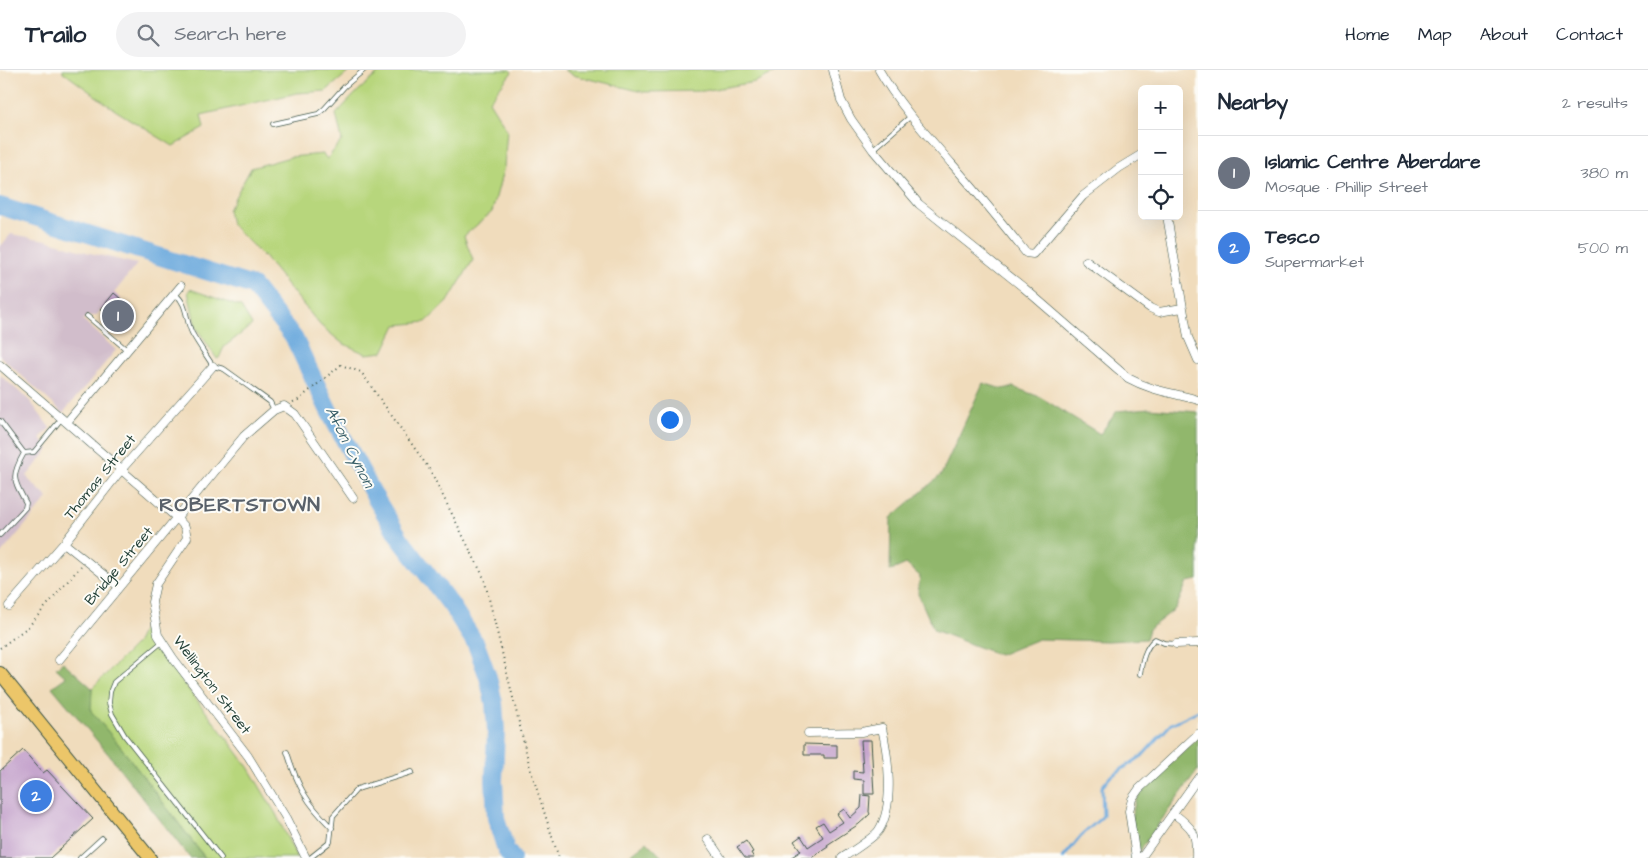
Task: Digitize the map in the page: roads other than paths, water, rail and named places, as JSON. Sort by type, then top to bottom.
[{"type":"main road","points":[[0,673],[150,858]]},
{"type":"street","points":[[833,70],[842,100],[851,119],[873,150],[919,204],[1023,287],[1128,378],[1145,387],[1164,393],[1198,400]]},
{"type":"street","points":[[879,70],[889,88],[911,116],[968,181],[1026,253],[1033,254],[1083,196],[1118,168],[1138,156]]},
{"type":"street","points":[[1168,220],[1188,337],[1198,360]]},
{"type":"street","points":[[1086,261],[1150,308],[1160,312],[1182,308]]},
{"type":"street","points":[[64,420],[181,286]]},
{"type":"street","name":"Wellington Street","points":[[0,365],[184,527],[186,538],[156,584],[152,602],[158,635],[248,756],[286,818],[306,858]]},
{"type":"street","name":"Thomas Street","points":[[9,606],[64,543],[120,470],[213,366]]},
{"type":"street","name":"Bridge Street","points":[[58,660],[244,436],[274,410],[284,406],[295,414],[353,498]]},
{"type":"street","points":[[64,543],[119,587]]},
{"type":"street","points":[[1176,644],[1198,643]]},
{"type":"street","points":[[808,733],[861,732],[882,728],[887,748],[888,793],[886,812],[879,831],[855,855],[842,858]]},
{"type":"street","points":[[1136,858],[1129,811],[1132,799],[1139,789],[1198,734]]},
{"type":"street","points":[[1141,858],[1198,778]]},
{"type":"street","points":[[1173,813],[1190,826],[1196,842],[1196,858]]},
{"type":"street","points":[[708,839],[721,858]]},
{"type":"lane","points":[[273,124],[321,112],[345,86],[364,70]]},
{"type":"lane","points":[[873,150],[911,116]]},
{"type":"lane","points":[[174,294],[180,298],[185,306],[192,334],[213,366],[224,369],[270,402],[274,410]]},
{"type":"lane","points":[[86,316],[127,350]]},
{"type":"lane","points":[[0,420],[24,453]]},
{"type":"lane","points":[[24,453],[34,452],[64,420]]},
{"type":"lane","points":[[0,535],[25,508],[26,503],[16,487],[15,481],[15,472],[24,453]]},
{"type":"lane","points":[[1140,674],[1142,658],[1152,642],[1155,640],[1176,644]]},
{"type":"lane","points":[[162,642],[114,682],[110,692],[110,709],[125,736],[221,858]]},
{"type":"lane","points":[[287,752],[296,781],[313,810],[332,828]]},
{"type":"lane","points":[[310,858],[330,842],[333,816],[357,789],[412,772]]},
{"type":"lane","points":[[80,858],[102,838]]},
{"type":"waterway","name":"Afon Cynon","points":[[0,206],[253,286],[294,338],[330,413],[376,499],[401,540],[451,605],[476,644],[488,677],[494,703],[496,731],[494,781],[496,818],[506,850],[512,858]]},
{"type":"waterway","points":[[1063,858],[1082,835],[1103,816],[1102,787],[1110,777],[1142,756],[1171,724],[1198,711]]},
{"type":"place","name":"Islamic Centre Aberdare","points":[[118,316]]},
{"type":"place","name":"Tesco","points":[[36,796]]},
{"type":"district","name":"ROBERTSTOWN","points":[[240,505]]}]
